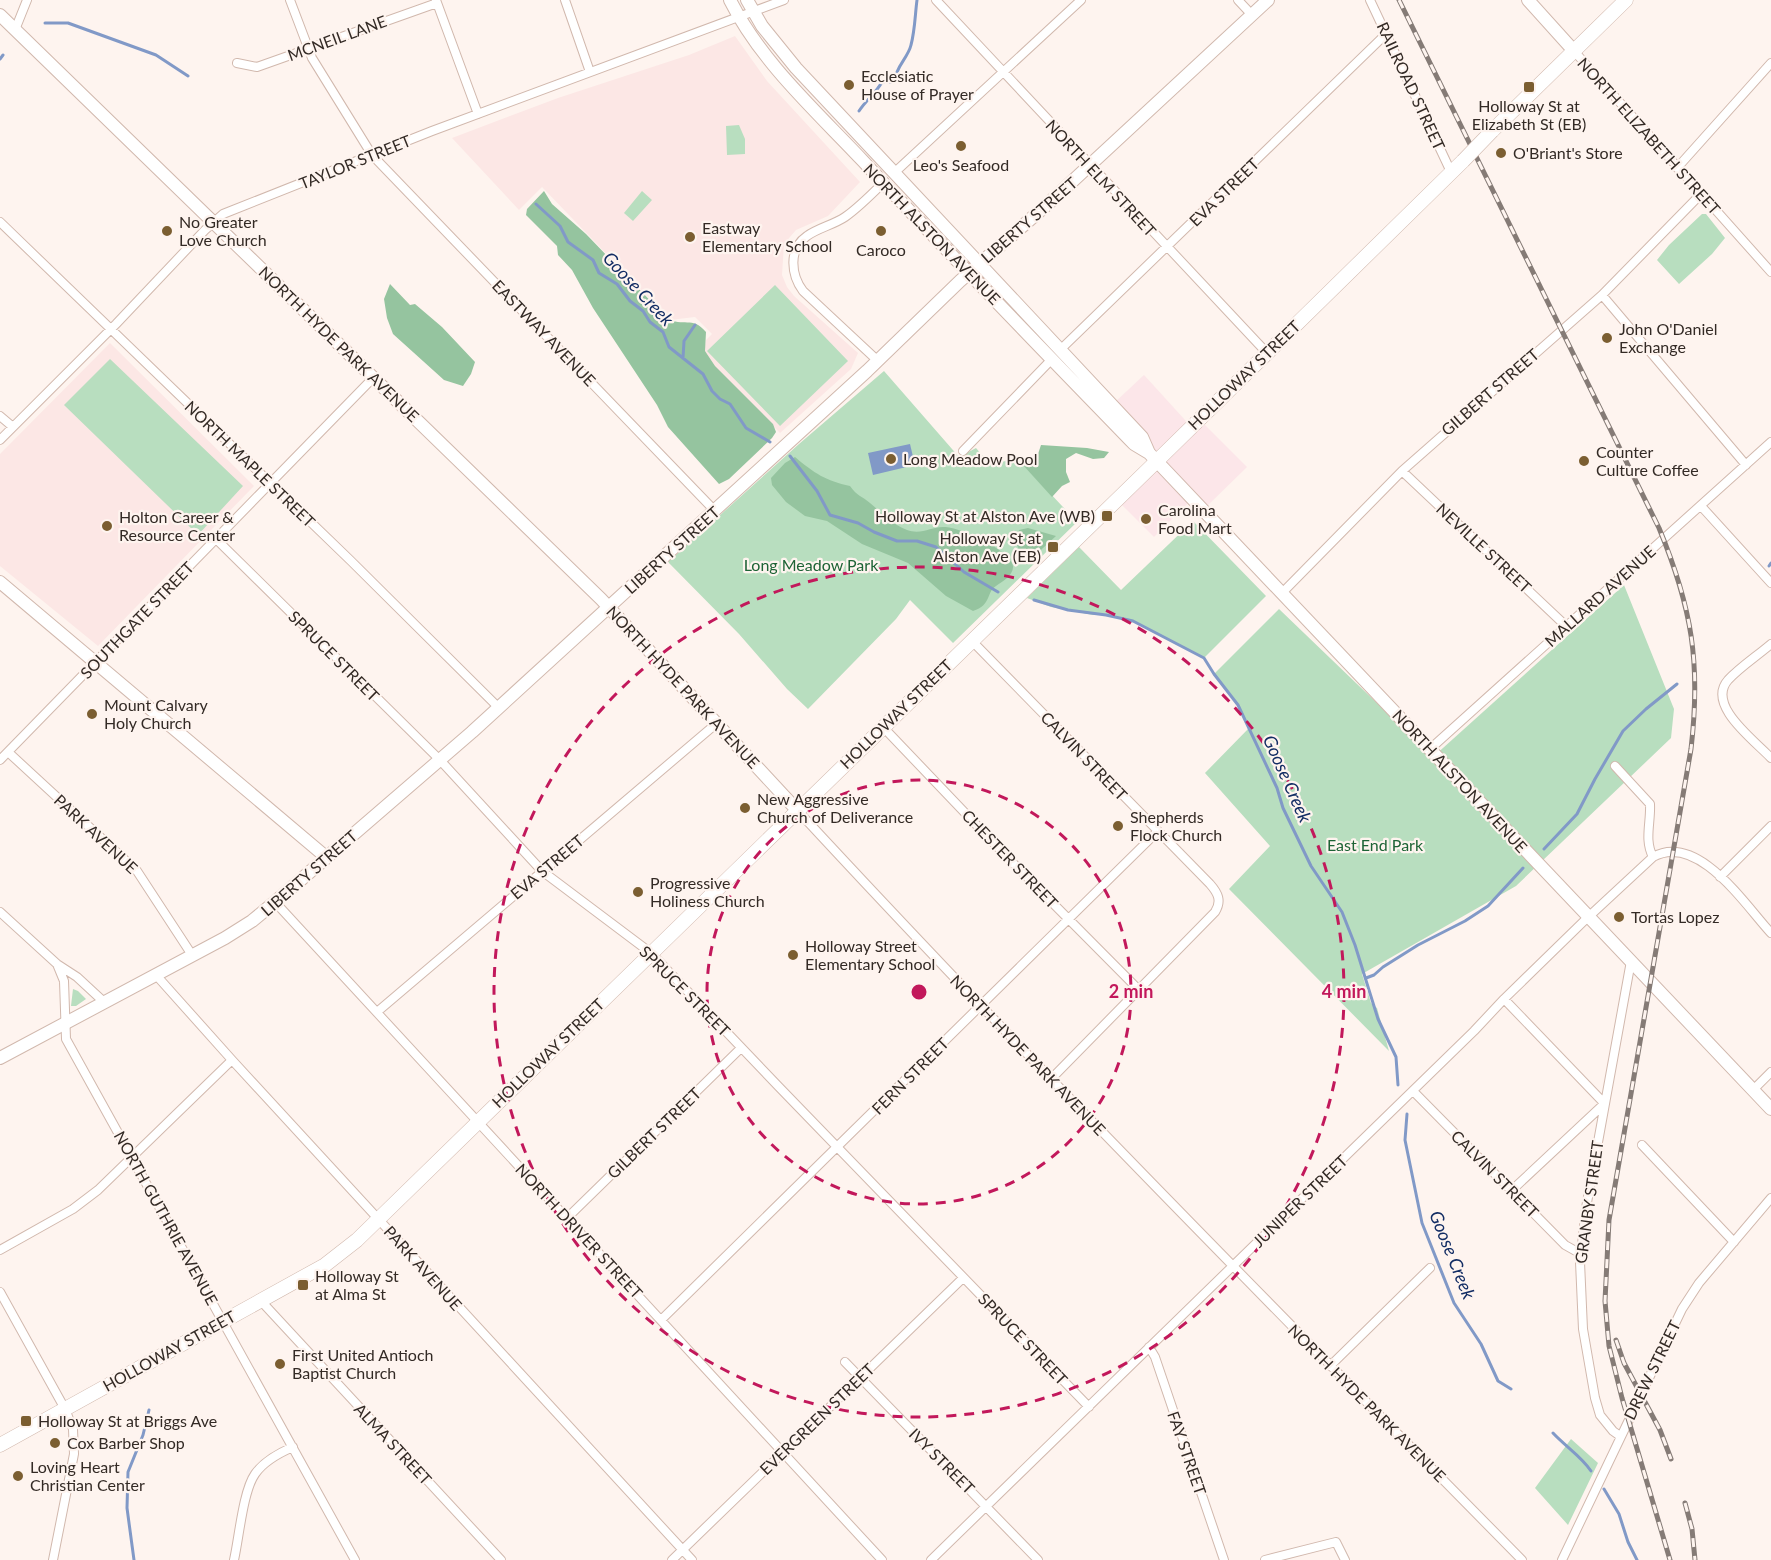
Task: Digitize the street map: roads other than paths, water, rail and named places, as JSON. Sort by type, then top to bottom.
[{"type":"main road","name":"HOLLOWAY STREET","points":[[0,1445],[336,1258],[972,641],[1153,457],[1267,354],[1626,0]]},
{"type":"street","points":[[15,30],[27,0]]},
{"type":"street","name":"EASTWAY AVENUE","points":[[290,0],[308,48],[372,155],[715,511]]},
{"type":"street","points":[[565,0],[590,72]]},
{"type":"street","name":"NORTH ALSTON AVENUE","points":[[730,0],[755,42],[775,67],[969,273],[1056,355]]},
{"type":"street","name":"TAYLOR STREET","points":[[0,440],[223,214],[478,114],[739,17],[750,6],[784,0]]},
{"type":"street","name":"NORTH ELM STREET","points":[[936,0],[1267,354]]},
{"type":"street","points":[[894,173],[1081,0]]},
{"type":"street","points":[[1238,0],[1252,15]]},
{"type":"street","name":"LIBERTY STREET","points":[[0,1058],[225,938],[252,921],[275,902],[499,708],[878,361],[979,263],[1090,166],[1268,0]]},
{"type":"street","name":"RAILROAD STREET","points":[[1370,0],[1451,172]]},
{"type":"street","name":"NORTH ELIZABETH STREET","points":[[1528,0],[1771,272]]},
{"type":"street","points":[[437,1],[478,114]]},
{"type":"street","name":"MCNEIL LANE","points":[[237,63],[257,67],[437,1]]},
{"type":"street","name":"NORTH ALSTON AVENUE","points":[[750,6],[780,50],[979,263],[1134,444],[1153,457],[1771,1109]]},
{"type":"street","name":"NORTH HYDE PARK AVENUE","points":[[0,15],[609,607],[981,1006],[1232,1266],[1522,1560]]},
{"type":"street","name":"EVA STREET","points":[[963,451],[1056,355],[1386,34]]},
{"type":"street","points":[[1677,168],[1771,63]]},
{"type":"street","points":[[878,361],[803,291],[796,280],[793,265],[796,250],[806,237],[846,216],[883,183]]},
{"type":"street","name":"GILBERT STREET","points":[[1282,593],[1402,471],[1602,295],[1701,194]]},
{"type":"street","name":"NORTH MAPLE STREET","points":[[0,222],[499,708]]},
{"type":"street","points":[[1602,295],[1746,465]]},
{"type":"street","name":"SOUTHGATE STREET","points":[[0,760],[374,377]]},
{"type":"street","points":[[0,416],[13,427]]},
{"type":"street","name":"MALLARD AVENUE","points":[[1430,749],[1771,442]]},
{"type":"street","name":"NEVILLE STREET","points":[[1402,471],[1566,626]]},
{"type":"street","points":[[1701,506],[1771,583]]},
{"type":"street","name":"SPRUCE STREET","points":[[216,539],[440,760],[542,871],[651,953],[1089,1407]]},
{"type":"street","points":[[0,582],[326,857]]},
{"type":"street","name":"CALVIN STREET","points":[[972,641],[1210,884],[1219,898],[1219,906],[1215,912],[1138,989]]},
{"type":"street","points":[[1771,644],[1725,685],[1721,692],[1721,700],[1726,712],[1771,758]]},
{"type":"street","name":"EVA STREET","points":[[377,1012],[717,723]]},
{"type":"street","name":"CHESTER STREET","points":[[883,727],[1138,989]]},
{"type":"street","name":"PARK AVENUE","points":[[8,752],[137,871],[192,955]]},
{"type":"street","points":[[1615,766],[1650,804],[1651,814],[1647,837],[1648,848],[1653,857]]},
{"type":"street","points":[[1771,826],[1720,877],[1771,933]]},
{"type":"street","name":"FERN STREET","points":[[661,1320],[1158,831]]},
{"type":"street","name":"JUNIPER STREET","points":[[931,1560],[1413,1091],[1588,916],[1653,857],[1666,851],[1673,851],[1695,857],[1720,877]]},
{"type":"street","name":"NORTH DRIVER STREET","points":[[275,902],[882,1560]]},
{"type":"street","points":[[0,912],[57,964],[77,977],[105,1002]]},
{"type":"street","name":"GRANBY STREET","points":[[1620,1436],[1600,1415],[1595,1398],[1583,1329],[1580,1285],[1586,1208],[1630,961]]},
{"type":"street","name":"NORTH GUTHRIE AVENUE","points":[[57,964],[64,981],[66,1039],[224,1320],[355,1560]]},
{"type":"street","name":"PARK AVENUE","points":[[156,975],[692,1560]]},
{"type":"street","points":[[1051,1079],[1138,989]]},
{"type":"street","points":[[1504,999],[1604,1104],[1511,1191]]},
{"type":"street","name":"GILBERT STREET","points":[[567,1218],[741,1048]]},
{"type":"street","points":[[0,1250],[81,1204],[232,1060]]},
{"type":"street","points":[[1753,1090],[1771,1072]]},
{"type":"street","name":"CALVIN STREET","points":[[1413,1091],[1564,1245],[1581,1254]]},
{"type":"street","points":[[1642,1145],[1734,1242]]},
{"type":"street","name":"DREW STREET","points":[[1562,1560],[1682,1309],[1699,1283],[1771,1198]]},
{"type":"street","points":[[1330,1366],[1430,1268]]},
{"type":"street","name":"EVERGREEN STREET","points":[[672,1560],[963,1278]]},
{"type":"street","points":[[0,1292],[65,1409],[73,1429],[74,1454],[53,1560]]},
{"type":"street","name":"ALMA STREET","points":[[261,1301],[501,1560]]},
{"type":"street","name":"FAY STREET","points":[[1149,1347],[1155,1357],[1224,1560]]},
{"type":"street","name":"IVY STREET","points":[[845,1362],[1038,1560]]},
{"type":"street","points":[[234,1560],[251,1481],[260,1468],[273,1457],[292,1447]]},
{"type":"street","points":[[1265,1560],[1336,1542],[1346,1560]]},
{"type":"water","name":"Long Meadow Pool","points":[[910,444],[915,465],[873,475],[868,453]]},
{"type":"waterway","points":[[859,111],[882,82],[895,80],[911,45],[917,0]]},
{"type":"waterway","name":"Goose Creek","points":[[45,23],[68,23],[156,55],[188,76]]},
{"type":"waterway","name":"Goose Creek","points":[[0,59],[3,55]]},
{"type":"waterway","name":"Goose Creek","points":[[536,204],[560,226],[568,242],[593,260],[599,273],[617,284],[630,301],[643,311],[650,322],[663,332],[669,347],[703,374],[712,391],[720,399],[730,404],[746,428],[770,442]]},
{"type":"waterway","points":[[683,358],[684,341],[695,325]]},
{"type":"waterway","name":"Goose Creek","points":[[790,456],[817,491],[830,515],[858,523],[897,541],[917,541],[936,547],[964,572],[998,592]]},
{"type":"waterway","name":"Goose Creek","points":[[1034,600],[1068,610],[1133,621],[1204,658],[1238,705],[1311,866],[1342,912],[1378,1019],[1396,1057],[1398,1085]]},
{"type":"waterway","points":[[1544,849],[1577,814],[1623,731],[1677,684]]},
{"type":"waterway","points":[[1366,978],[1418,945],[1465,921],[1488,906],[1523,868]]},
{"type":"waterway","name":"Goose Creek","points":[[1407,1114],[1405,1140],[1422,1223],[1454,1303],[1481,1344],[1498,1381],[1511,1389]]},
{"type":"waterway","points":[[134,1560],[127,1508],[128,1472],[143,1435],[149,1410]]},
{"type":"waterway","name":"Goose Creek","points":[[1553,1433],[1591,1471]]},
{"type":"waterway","name":"Goose Creek","points":[[1604,1489],[1619,1514],[1628,1542],[1637,1560]]},
{"type":"railway","points":[[1399,0],[1659,528],[1679,584],[1691,636],[1695,689],[1691,749],[1609,1220],[1605,1301],[1609,1346],[1622,1398],[1670,1560]]},
{"type":"railway","points":[[1616,1340],[1624,1363],[1660,1430],[1671,1459]]},
{"type":"railway","points":[[1685,1503],[1692,1529],[1695,1560]]},
{"type":"place","name":"Ecclesiatic House of Prayer","points":[[849,85]]},
{"type":"place","name":"Holloway St at Elizabeth St (EB)","points":[[1529,87]]},
{"type":"place","name":"Leo's Seafood","points":[[961,146]]},
{"type":"place","name":"O'Briant's Store","points":[[1501,153]]},
{"type":"place","name":"No Greater Love Church","points":[[167,231]]},
{"type":"place","name":"Caroco","points":[[881,231]]},
{"type":"place","name":"Eastway Elementary School","points":[[690,237]]},
{"type":"place","name":"John O'Daniel Exchange","points":[[1607,338]]},
{"type":"place","name":"Long Meadow Pool","points":[[891,459]]},
{"type":"place","name":"Counter Culture Coffee","points":[[1584,461]]},
{"type":"place","name":"Holloway St at Alston Ave (WB)","points":[[1107,516]]},
{"type":"place","name":"Carolina Food Mart","points":[[1146,519]]},
{"type":"place","name":"Holton Career & Resource Center","points":[[107,526]]},
{"type":"place","name":"Holloway St at Alston Ave (EB)","points":[[1053,547]]},
{"type":"place","name":"Mount Calvary Holy Church","points":[[92,714]]},
{"type":"place","name":"New Aggressive Church of Deliverance","points":[[745,808]]},
{"type":"place","name":"Shepherds Flock Church","points":[[1118,826]]},
{"type":"place","name":"Progressive Holiness Church","points":[[638,892]]},
{"type":"place","name":"Tortas Lopez","points":[[1619,917]]},
{"type":"place","name":"Holloway Street Elementary School","points":[[793,955]]},
{"type":"place","name":"Holloway St at Alma St","points":[[303,1285]]},
{"type":"place","name":"First United Antioch Baptist Church","points":[[280,1364]]},
{"type":"place","name":"Holloway St at Briggs Ave","points":[[26,1421]]},
{"type":"place","name":"Cox Barber Shop","points":[[55,1443]]},
{"type":"place","name":"Loving Heart Christian Center","points":[[18,1476]]},
{"type":"park label","name":"Long Meadow Park","points":[[811,565]]},
{"type":"park label","name":"East End Park","points":[[1375,845]]}]
